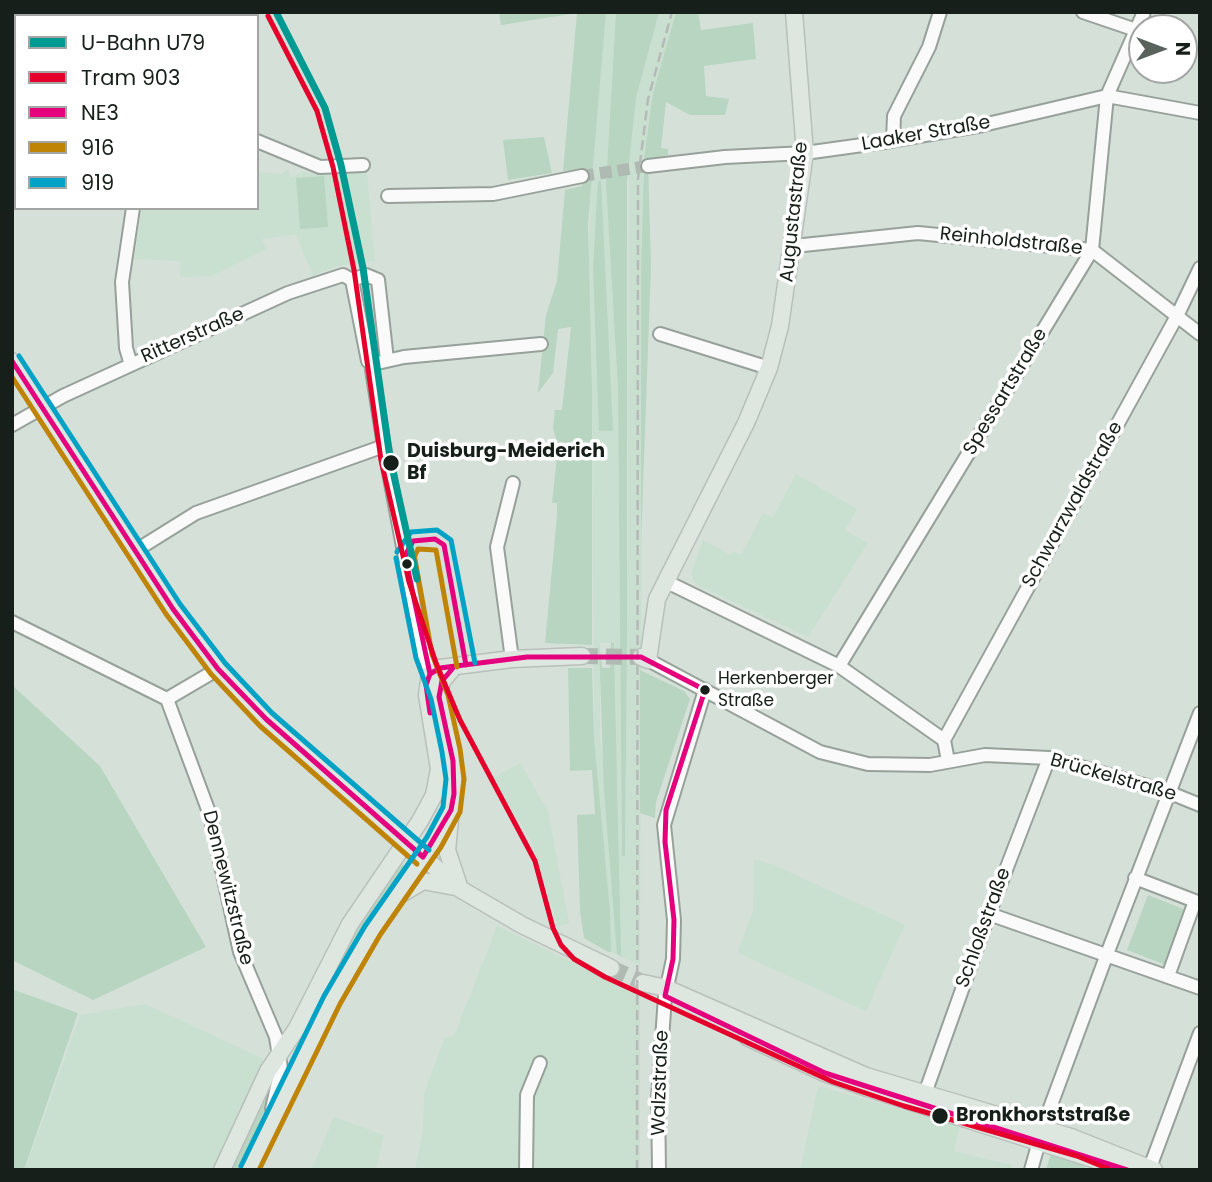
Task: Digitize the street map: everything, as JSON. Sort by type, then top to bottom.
[{"type":"main road","name":"Augustastraße","points":[[645,659],[654,609],[665,581],[746,423],[769,368],[785,304],[805,153],[794,12]]},
{"type":"main road","points":[[12,360],[135,551],[218,669],[266,719],[460,889],[522,925],[611,968]]},
{"type":"main road","points":[[222,1170],[279,1055],[283,1038],[350,924],[425,812],[438,783],[439,769],[426,685],[430,674],[440,668],[512,659],[582,656]]},
{"type":"main road","points":[[453,668],[442,681],[439,697],[454,770],[447,850],[460,889]]},
{"type":"main road","points":[[249,1170],[332,1000],[451,810]]},
{"type":"main road","points":[[396,898],[423,881],[460,889]]},
{"type":"main road","points":[[641,982],[831,1063],[1041,1135],[1151,1169]]},
{"type":"main road","points":[[666,992],[825,1073],[887,1095],[1041,1135],[1129,1170]]},
{"type":"street","points":[[893,140],[894,116],[929,47],[940,12]]},
{"type":"street","points":[[1083,12],[1128,27]]},
{"type":"street","name":"Spessartstraße","points":[[839,666],[1092,250],[1107,96],[1128,48]]},
{"type":"street","name":"Laaker Straße","points":[[648,166],[725,157],[805,153],[893,140],[983,125],[1107,96],[1200,113]]},
{"type":"street","points":[[259,142],[320,167],[363,165]]},
{"type":"street","points":[[388,196],[493,194],[582,176]]},
{"type":"street","points":[[131,365],[126,348],[122,282],[133,210]]},
{"type":"street","name":"Reinholdstraße","points":[[794,246],[918,233],[1092,250],[1200,334]]},
{"type":"street","name":"Schwarzwaldstraße","points":[[944,740],[1177,316],[1200,268]]},
{"type":"street","name":"Ritterstraße","points":[[12,425],[41,407],[131,365],[320,281],[343,275],[352,280],[366,275],[377,280],[387,360]]},
{"type":"street","points":[[352,280],[368,361],[373,364],[387,360],[541,344]]},
{"type":"street","points":[[660,334],[769,368]]},
{"type":"street","points":[[373,364],[384,446],[421,643],[439,697]]},
{"type":"street","points":[[135,551],[196,513],[384,446]]},
{"type":"street","points":[[512,659],[496,547],[513,483]]},
{"type":"street","points":[[665,581],[839,666],[944,740],[948,761]]},
{"type":"street","points":[[12,622],[167,699],[218,669]]},
{"type":"street","name":"Brückelstraße","points":[[645,659],[820,751],[868,765],[930,765],[985,755],[1049,758],[1168,792],[1200,805]]},
{"type":"street","points":[[666,992],[673,959],[674,920],[665,842],[665,818],[705,690]]},
{"type":"street","name":"Dennewitzstraße","points":[[167,699],[210,815],[240,952],[283,1038]]},
{"type":"street","points":[[1031,1170],[1041,1135],[1135,878],[1200,713]]},
{"type":"street","name":"Schloßstraße","points":[[924,1096],[989,914],[1049,758]]},
{"type":"street","points":[[1135,878],[1195,901],[1168,976]]},
{"type":"street","points":[[989,914],[1200,988]]},
{"type":"street","name":"Walzstraße","points":[[659,1170],[658,1098],[666,992]]},
{"type":"street","points":[[1151,1169],[1200,1033]]},
{"type":"street","points":[[260,1146],[281,1081],[279,1055]]},
{"type":"street","points":[[526,1170],[527,1096],[540,1063]]},
{"type":"street","points":[[887,1095],[924,1096]]},
{"type":"shaded area","points":[[132,12],[235,12],[234,14],[131,14]]},
{"type":"shaded area","points":[[499,12],[606,12],[588,224],[592,388],[592,645],[545,643],[557,516],[557,503],[552,503],[558,446],[553,428],[555,410],[562,410],[571,327],[558,329],[553,373],[538,393],[546,315],[557,281],[565,190],[582,186],[583,169],[563,171],[577,13],[501,25]]},
{"type":"shaded area","points":[[606,12],[616,12],[606,184],[618,389],[622,855],[625,855],[629,158],[636,98],[659,12],[676,12],[653,93],[643,181],[640,965],[611,952],[594,738],[592,388],[588,264],[592,168]],"holes":[[[600,643],[614,643],[619,862],[600,737]]]},
{"type":"shaded area","points":[[616,12],[659,12],[636,98],[627,182],[625,856],[622,856],[618,389],[606,184]]},
{"type":"shaded area","points":[[676,12],[698,12],[701,30],[753,23],[756,59],[704,66],[706,96],[729,99],[725,115],[690,115],[666,102],[661,148],[668,149],[668,155],[644,159],[653,93]]},
{"type":"shaded area","points":[[544,137],[552,173],[508,180],[503,140]]},
{"type":"shaded area","points":[[644,162],[648,162],[651,267],[641,541],[641,277]]},
{"type":"shaded area","points":[[288,169],[291,178],[303,171],[313,174],[367,173],[375,261],[337,266],[313,276],[296,235],[262,239],[266,249],[212,276],[180,277],[180,261],[134,259],[142,210],[259,210],[259,172],[281,174]]},
{"type":"shaded area","points":[[324,176],[328,227],[300,229],[296,178]]},
{"type":"shaded area","points":[[598,181],[601,181],[613,431],[599,431],[593,267]]},
{"type":"shaded area","points":[[796,474],[857,509],[845,530],[868,543],[808,637],[695,584],[691,573],[703,540],[730,555],[733,551],[741,555],[763,513],[773,517]]},
{"type":"shaded area","points":[[599,643],[602,668],[610,668],[611,643],[614,643],[621,956],[617,954],[604,791]]},
{"type":"shaded area","points":[[568,668],[592,668],[594,738],[610,912],[611,952],[584,938],[580,911],[577,815],[595,814],[592,770],[570,771]]},
{"type":"shaded area","points":[[640,670],[684,691],[690,699],[656,802],[655,818],[640,813]]},
{"type":"shaded area","points":[[12,685],[100,766],[206,947],[93,1000],[12,960]]},
{"type":"shaded area","points":[[520,763],[548,811],[569,923],[558,927],[532,843],[493,778]]},
{"type":"shaded area","points":[[754,859],[774,865],[905,925],[866,1011],[740,954],[738,949],[753,912]]},
{"type":"shaded area","points":[[397,861],[407,867],[312,1031],[303,1027],[340,955]]},
{"type":"shaded area","points":[[1148,895],[1186,910],[1166,965],[1127,950]]},
{"type":"shaded area","points":[[497,926],[640,995],[640,1170],[415,1170],[423,1129],[424,1093],[445,1037],[454,1036]]},
{"type":"shaded area","points":[[12,989],[78,1013],[24,1170],[12,1170]]},
{"type":"shaded area","points":[[145,1004],[264,1059],[216,1170],[25,1170],[80,1015]]},
{"type":"shaded area","points":[[818,1086],[960,1126],[954,1151],[1012,1165],[1011,1170],[800,1170]]},
{"type":"shaded area","points":[[267,1090],[272,1091],[274,1096],[240,1170],[229,1170]]},
{"type":"shaded area","points":[[334,1117],[384,1135],[376,1170],[311,1170]]},
{"type":"shaded area","points":[[1051,1153],[1084,1163],[1085,1170],[1046,1170]]},
{"type":"tunnel","points":[[582,176],[648,166]]},
{"type":"tunnel","points":[[582,656],[641,657]]},
{"type":"tunnel","points":[[611,968],[640,981]]},
{"type":"railway","points":[[637,1170],[638,179],[648,99],[672,12]]},
{"type":"metro line","name":"U79","points":[[276,12],[325,108],[341,165],[363,268],[390,458],[417,579]]},
{"type":"tram line","name":"903","points":[[268,16],[317,111],[333,167],[354,270],[381,460],[409,582],[436,663],[460,720],[535,861],[553,928],[561,945],[574,959],[605,977],[833,1082],[904,1106],[1077,1156],[1111,1170]]},
{"type":"transit line","name":"919","points":[[19,356],[180,604],[225,663],[272,713],[429,850]]},
{"type":"transit line","name":"NE3","points":[[12,361],[173,609],[218,669],[266,719],[423,857],[451,810],[454,794],[453,761],[439,697],[442,681],[453,668]]},
{"type":"transit line","name":"916","points":[[12,377],[166,614],[211,674],[260,726],[417,864]]},
{"type":"transit line","name":"919","points":[[397,552],[411,532],[437,530],[451,540],[475,663]]},
{"type":"transit line","name":"NE3","points":[[405,556],[413,541],[435,539],[444,545],[466,665]]},
{"type":"transit line","name":"916","points":[[413,560],[418,549],[436,550],[457,667]]},
{"type":"transit line","name":"916","points":[[259,1170],[340,1004],[380,935],[441,847],[460,812],[464,779],[460,749],[448,695],[432,654],[414,554]]},
{"type":"transit line","name":"NE3","points":[[405,556],[430,674],[426,685],[430,713]]},
{"type":"transit line","name":"919","points":[[241,1166],[324,996],[365,926],[427,837],[443,807],[446,779],[442,752],[431,699],[416,658],[396,558]]},
{"type":"transit line","name":"NE3","points":[[430,674],[440,668],[527,657],[641,657],[705,690]]},
{"type":"transit line","name":"NE3","points":[[705,690],[666,810],[665,842],[674,920],[673,959],[665,996],[825,1073],[1127,1170]]},
{"type":"place","name":"Duisburg-Meiderich Bf","points":[[391,463]]},
{"type":"place","name":"Herkenberger Straße","points":[[705,690]]},
{"type":"place","name":"Bronkhorststraße","points":[[940,1116]]}]
